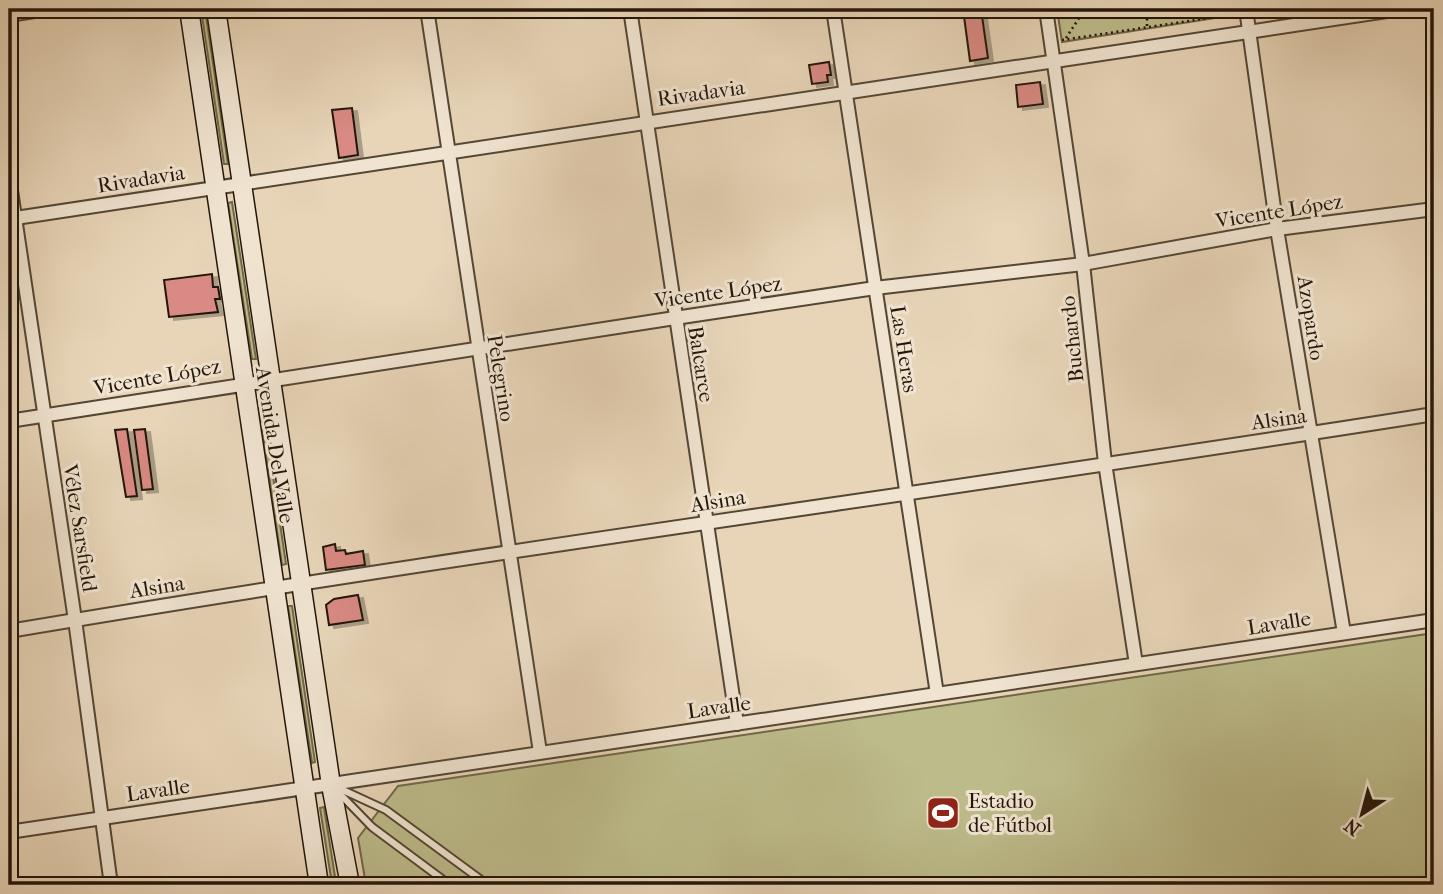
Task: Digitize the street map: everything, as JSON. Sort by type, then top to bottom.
[{"type":"main road","name":"Avenida Del Valle","points":[[190,9],[242,383],[320,883]]},
{"type":"main road","name":"Avenida Del Valle","points":[[216,9],[300,583],[331,785],[350,885]]},
{"type":"street","points":[[9,15],[47,9]]},
{"type":"street","name":"Pelegrino","points":[[427,9],[476,348],[540,752]]},
{"type":"street","name":"Balcarce","points":[[630,9],[737,724]]},
{"type":"street","name":"Las Heras","points":[[833,9],[937,694]]},
{"type":"street","name":"Buchardo","points":[[1046,9],[1083,264],[1105,463],[1136,664]]},
{"type":"street","name":"Azopardo","points":[[1246,9],[1277,229],[1344,633]]},
{"type":"street","name":"Rivadavia","points":[[12,218],[1400,9]]},
{"type":"street","name":"Vélez Sarsfield","points":[[9,177],[12,218],[75,620],[110,885]]},
{"type":"street","name":"Vicente López","points":[[9,421],[242,383],[875,288],[1083,264],[1277,229],[1434,209]]},
{"type":"street","name":"Alsina","points":[[9,631],[300,583],[509,554],[706,522],[1434,414]]},
{"type":"street","name":"Lavalle","points":[[9,832],[1434,620]]},
{"type":"lane","points":[[331,785],[372,827],[450,885]]},
{"type":"lane","points":[[331,785],[386,810],[488,885]]},
{"type":"path","points":[[1065,40],[1085,9]]},
{"type":"path","points":[[1147,9],[1147,27]]},
{"type":"path","points":[[1219,9],[1228,15]]},
{"type":"path","points":[[1227,9],[1228,15]]},
{"type":"path","points":[[1059,30],[1060,40],[1065,40],[1228,15]]},
{"type":"shaded area","points":[[201,9],[205,9],[228,164],[224,164]]},
{"type":"shaded area","points":[[1057,9],[1226,9],[1228,16],[1062,42]]},
{"type":"shaded area","points":[[232,202],[256,359],[252,359],[228,203]]},
{"type":"shaded area","points":[[259,408],[263,408],[286,564],[282,565]]},
{"type":"shaded area","points":[[288,606],[292,606],[315,762],[312,763]]},
{"type":"shaded area","points":[[1434,633],[1434,885],[366,885],[358,838],[398,786]]},
{"type":"shaded area","points":[[324,807],[336,885],[332,884],[320,808]]},
{"type":"building","points":[[963,9],[981,9],[988,58],[970,61]]},
{"type":"building","points":[[829,62],[831,75],[827,75],[828,82],[812,84],[809,65]]},
{"type":"building","points":[[1040,82],[1043,104],[1018,107],[1016,85]]},
{"type":"building","points":[[352,108],[358,155],[339,158],[332,110]]},
{"type":"building","points":[[212,274],[213,287],[218,287],[220,299],[215,299],[218,312],[169,317],[164,280]]},
{"type":"building","points":[[127,429],[137,496],[126,497],[115,430]]},
{"type":"building","points":[[145,429],[153,489],[142,490],[134,430]]},
{"type":"building","points":[[335,544],[336,551],[345,550],[346,554],[363,551],[365,565],[326,570],[323,547]]},
{"type":"building","points":[[358,595],[363,620],[329,625],[326,605],[334,599]]},
{"type":"place","name":"Estadio de Fútbol","points":[[943,813]]}]
